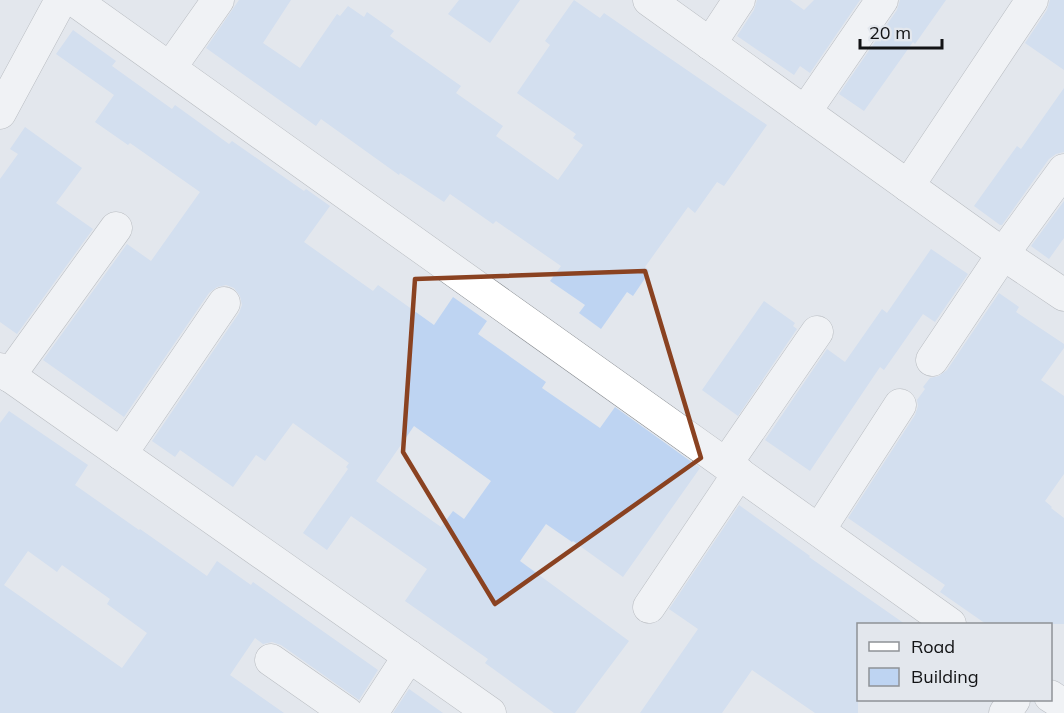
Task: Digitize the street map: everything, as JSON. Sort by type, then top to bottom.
[{"type":"street","points":[[0,112],[61,0]]},
{"type":"street","points":[[74,0],[949,623]]},
{"type":"street","points":[[170,68],[218,0]]},
{"type":"street","points":[[649,0],[1003,254],[1062,289]]},
{"type":"street","points":[[710,44],[739,0]]},
{"type":"street","points":[[805,112],[882,0]]},
{"type":"street","points":[[908,186],[1032,0]]},
{"type":"street","points":[[932,360],[1003,254],[1064,170]]},
{"type":"street","points":[[116,228],[4,373],[409,656],[451,702],[490,713]]},
{"type":"street","points":[[121,454],[224,303]]},
{"type":"street","points":[[649,607],[817,333]]},
{"type":"street","points":[[819,530],[900,405]]},
{"type":"street","points":[[372,713],[409,656]]},
{"type":"street","points":[[272,660],[347,713]]},
{"type":"highlighted area","points":[[645,271],[701,458],[495,604],[403,452],[415,279]]},
{"type":"building","points":[[239,0],[291,0],[263,43],[300,68],[337,14],[340,16],[348,6],[364,17],[367,12],[394,31],[390,36],[461,86],[456,93],[503,126],[496,136],[558,180],[583,145],[573,138],[576,134],[517,93],[550,45],[545,41],[574,0],[600,18],[604,13],[767,125],[724,186],[717,182],[695,213],[688,207],[645,267],[650,271],[633,296],[627,292],[601,329],[579,313],[585,305],[550,281],[561,266],[496,221],[493,224],[450,194],[444,202],[400,173],[399,175],[321,119],[316,126],[206,48]]},
{"type":"building","points":[[459,0],[520,0],[490,43],[448,14]]},
{"type":"building","points":[[757,0],[790,0],[804,10],[814,0],[860,0],[810,73],[800,66],[794,75],[737,36],[754,10]]},
{"type":"building","points":[[900,0],[946,0],[864,111],[839,94],[897,10]]},
{"type":"building","points":[[1050,0],[1064,0],[1064,70],[1025,43],[1047,10]]},
{"type":"building","points":[[73,30],[116,61],[112,66],[172,109],[175,105],[229,144],[232,141],[304,191],[306,189],[330,206],[304,242],[373,291],[378,285],[434,325],[453,297],[487,321],[478,334],[546,382],[542,388],[600,428],[615,407],[700,468],[623,577],[546,524],[520,561],[629,641],[575,713],[554,713],[485,663],[488,659],[405,601],[427,569],[351,516],[327,550],[303,533],[348,469],[346,467],[349,463],[293,423],[265,461],[256,455],[233,487],[180,450],[175,457],[152,441],[239,313],[242,305],[240,296],[234,288],[226,285],[217,287],[209,293],[124,417],[43,360],[127,244],[151,261],[200,192],[130,143],[128,145],[95,122],[114,95],[56,54]],"holes":[[[414,426],[491,481],[464,519],[453,511],[441,527],[376,481]]]},
{"type":"building","points":[[1064,88],[1064,152],[1049,159],[1000,225],[974,206],[1017,146],[1021,149]]},
{"type":"building","points":[[25,127],[82,168],[56,203],[93,229],[17,334],[0,322],[0,179],[18,154],[10,149]]},
{"type":"building","points":[[1064,201],[1064,238],[1049,259],[1031,246]]},
{"type":"building","points":[[931,249],[968,274],[935,322],[923,314],[884,370],[880,367],[810,471],[765,440],[827,349],[845,362],[882,309],[887,313]]},
{"type":"building","points":[[999,293],[1019,307],[1016,312],[1064,344],[1064,348],[1041,380],[1064,396],[1064,474],[1045,501],[1064,518],[1064,624],[985,623],[940,592],[945,585],[848,518],[915,415],[917,400],[925,389],[923,387],[930,378],[939,376],[947,370]]},
{"type":"building","points":[[764,301],[795,323],[793,326],[797,329],[738,416],[702,390]]},
{"type":"building","points":[[9,411],[88,465],[75,485],[139,530],[207,576],[217,561],[251,585],[253,582],[378,670],[359,700],[281,645],[272,642],[263,644],[255,638],[230,675],[284,713],[0,713],[0,423]],"holes":[[[28,551],[57,572],[62,565],[110,599],[107,604],[147,633],[122,668],[4,585]]]},
{"type":"building","points":[[739,505],[904,623],[857,623],[858,713],[815,713],[752,670],[722,713],[640,713],[698,629],[669,609]]},
{"type":"building","points":[[409,689],[443,713],[393,713]]}]
